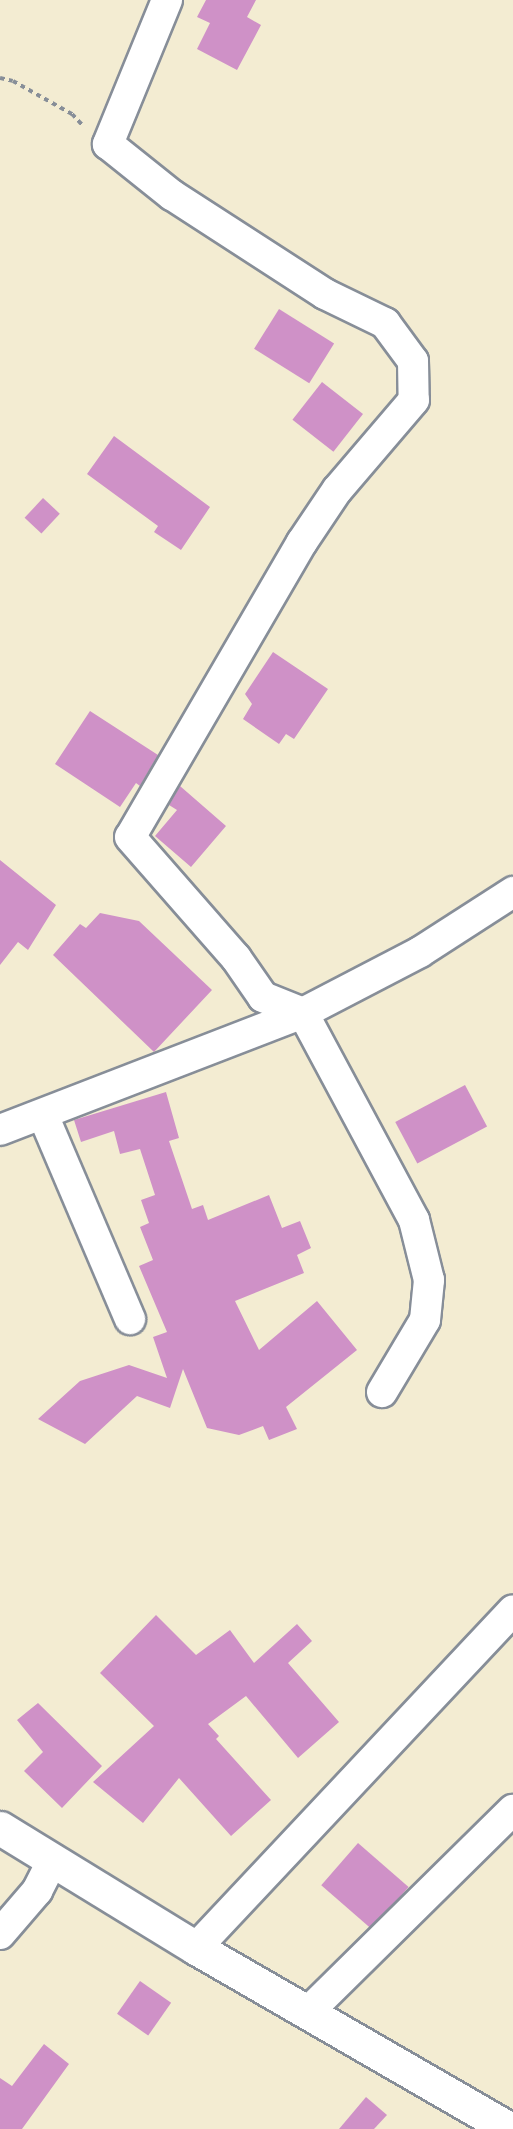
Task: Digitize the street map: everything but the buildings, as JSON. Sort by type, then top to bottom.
[{"type":"street","points":[[167,0],[108,144],[172,195],[258,251],[325,294],[385,324],[412,361],[414,400],[337,490],[302,542],[130,837],[236,958],[263,997],[303,1013],[414,1220],[429,1280],[425,1320],[382,1392]]},
{"type":"street","points":[[0,1130],[303,1013],[420,952],[513,892]]},
{"type":"street","points":[[43,1115],[129,1319]]},
{"type":"street","points":[[196,1948],[509,1623]]},
{"type":"street","points":[[308,2012],[513,1810]]},
{"type":"street","points":[[0,1828],[196,1948],[509,2129]]},
{"type":"street","points":[[0,1934],[37,1891],[53,1860]]},
{"type":"path","points":[[0,78],[13,81],[72,114],[87,130],[108,144]]}]
